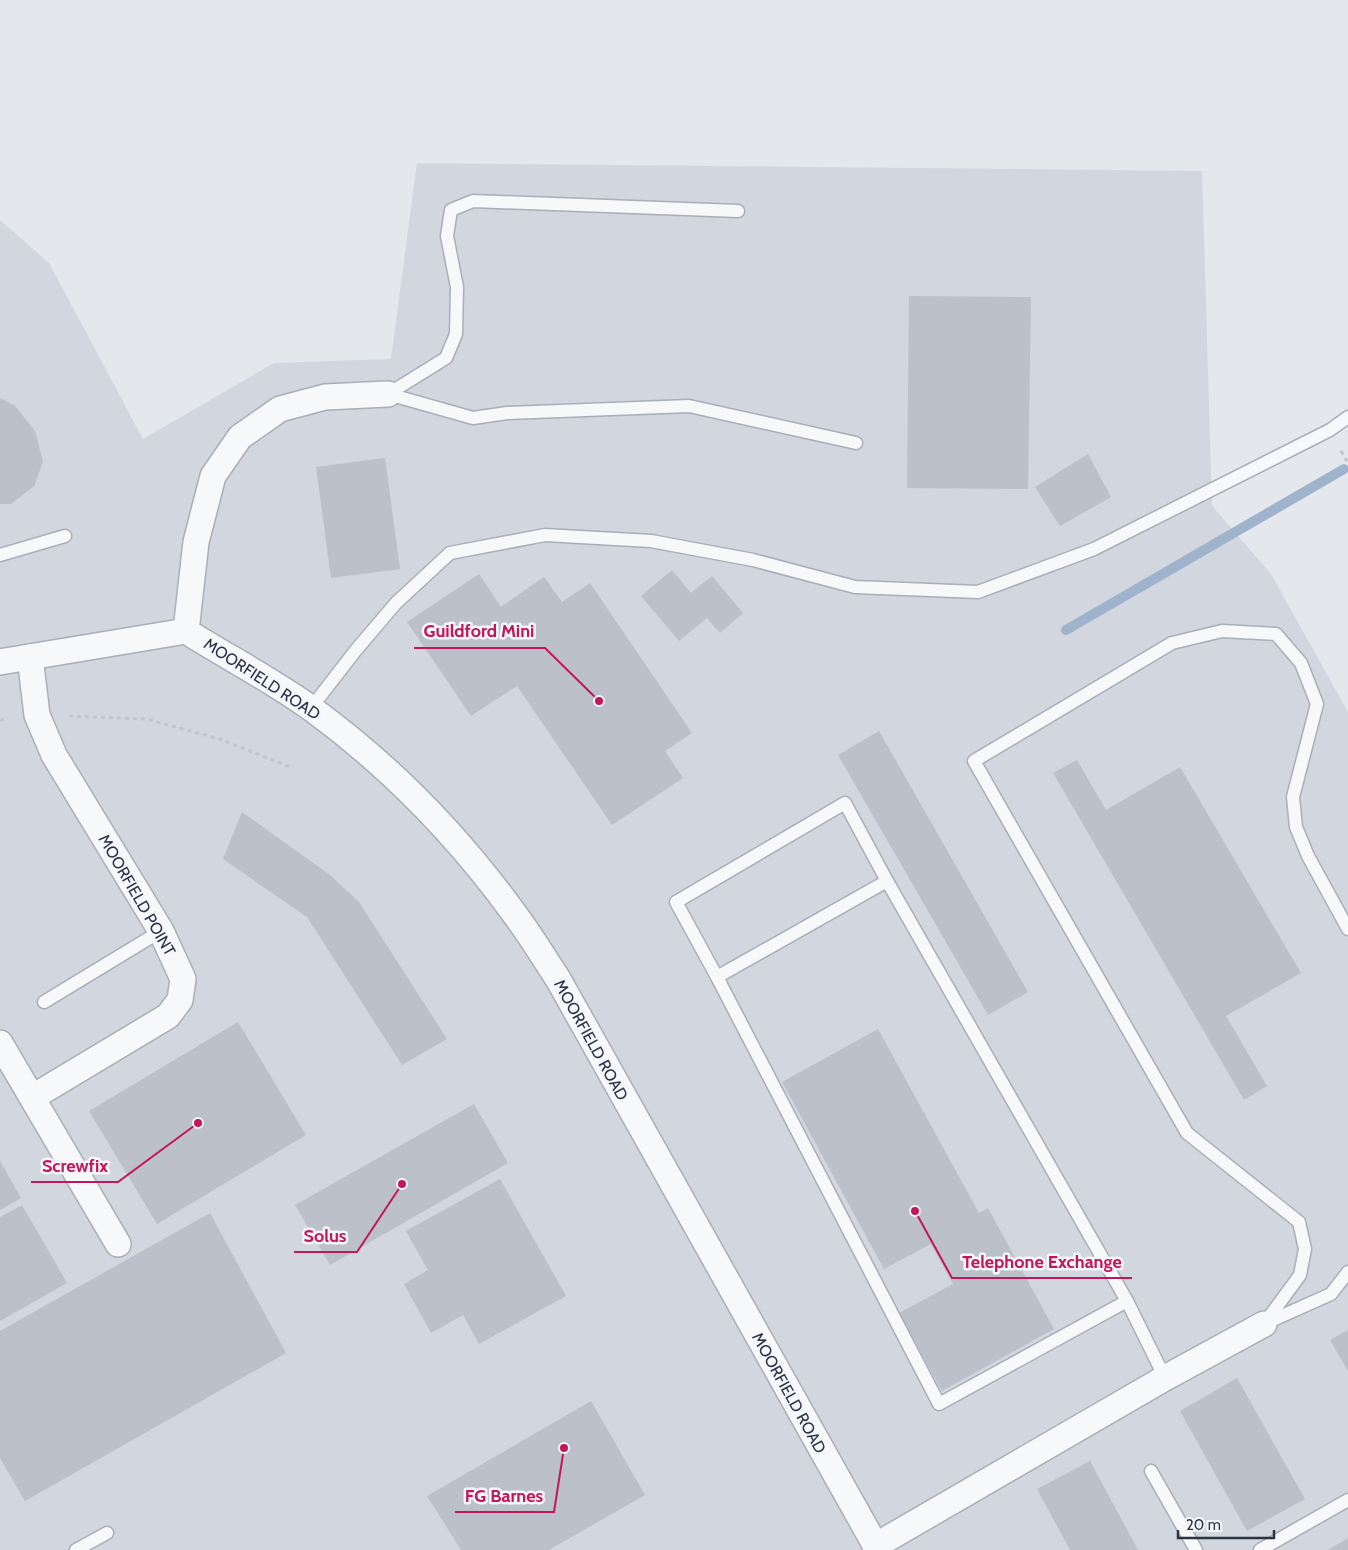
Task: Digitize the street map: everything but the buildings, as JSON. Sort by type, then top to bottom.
[{"type":"street","points":[[0,662],[186,631],[196,542],[213,476],[240,437],[280,410],[326,397],[388,394]]},
{"type":"street","name":"MOORFIELD ROAD","points":[[186,631],[311,708],[416,798],[461,845],[517,916],[558,979],[876,1548]]},
{"type":"street","name":"MOORFIELD POINT","points":[[30,656],[37,715],[54,755],[160,931],[183,979],[180,1000],[168,1016],[33,1097]]},
{"type":"street","points":[[0,1043],[118,1244]]},
{"type":"street","points":[[876,1548],[1165,1378],[1264,1324]]},
{"type":"lane","points":[[388,394],[446,358],[456,334],[457,287],[447,236],[451,210],[473,201],[738,211]]},
{"type":"lane","points":[[388,394],[472,418],[507,413],[689,406],[856,443]]},
{"type":"lane","points":[[311,708],[356,650],[396,603],[450,553],[545,535],[650,542],[753,560],[855,586],[978,592],[1094,549],[1330,430],[1348,416]]},
{"type":"lane","points":[[0,555],[64,536]]},
{"type":"lane","points":[[1264,1324],[1300,1275],[1305,1249],[1299,1222],[1187,1134],[974,762],[1172,643],[1222,631],[1276,634],[1301,663],[1317,704],[1292,797],[1296,827],[1308,856],[1348,929]]},
{"type":"lane","points":[[1127,1301],[939,1404],[717,977],[676,902],[845,803],[887,881],[1127,1301],[1165,1378]]},
{"type":"lane","points":[[717,977],[887,881]]},
{"type":"lane","points":[[44,1002],[160,931]]},
{"type":"lane","points":[[1264,1324],[1331,1294],[1348,1272]]},
{"type":"lane","points":[[1151,1471],[1196,1550]]},
{"type":"lane","points":[[1260,1550],[1348,1500]]},
{"type":"lane","points":[[76,1550],[106,1533]]},
{"type":"path","points":[[0,720],[37,715],[146,719],[220,739],[290,767]]},
{"type":"shaded area","points":[[417,163],[1202,171],[1212,506],[1271,574],[1348,712],[1348,1550],[0,1550],[0,220],[49,263],[143,439],[274,363],[391,359]]},
{"type":"waterway","points":[[1066,630],[1344,469]]},
{"type":"place","name":"Guildford Mini","points":[[599,701]]},
{"type":"place","name":"Screwfix","points":[[198,1123]]},
{"type":"place","name":"Solus","points":[[402,1184]]},
{"type":"place","name":"Telephone Exchange","points":[[915,1211]]},
{"type":"place","name":"FG Barnes","points":[[564,1448]]}]
